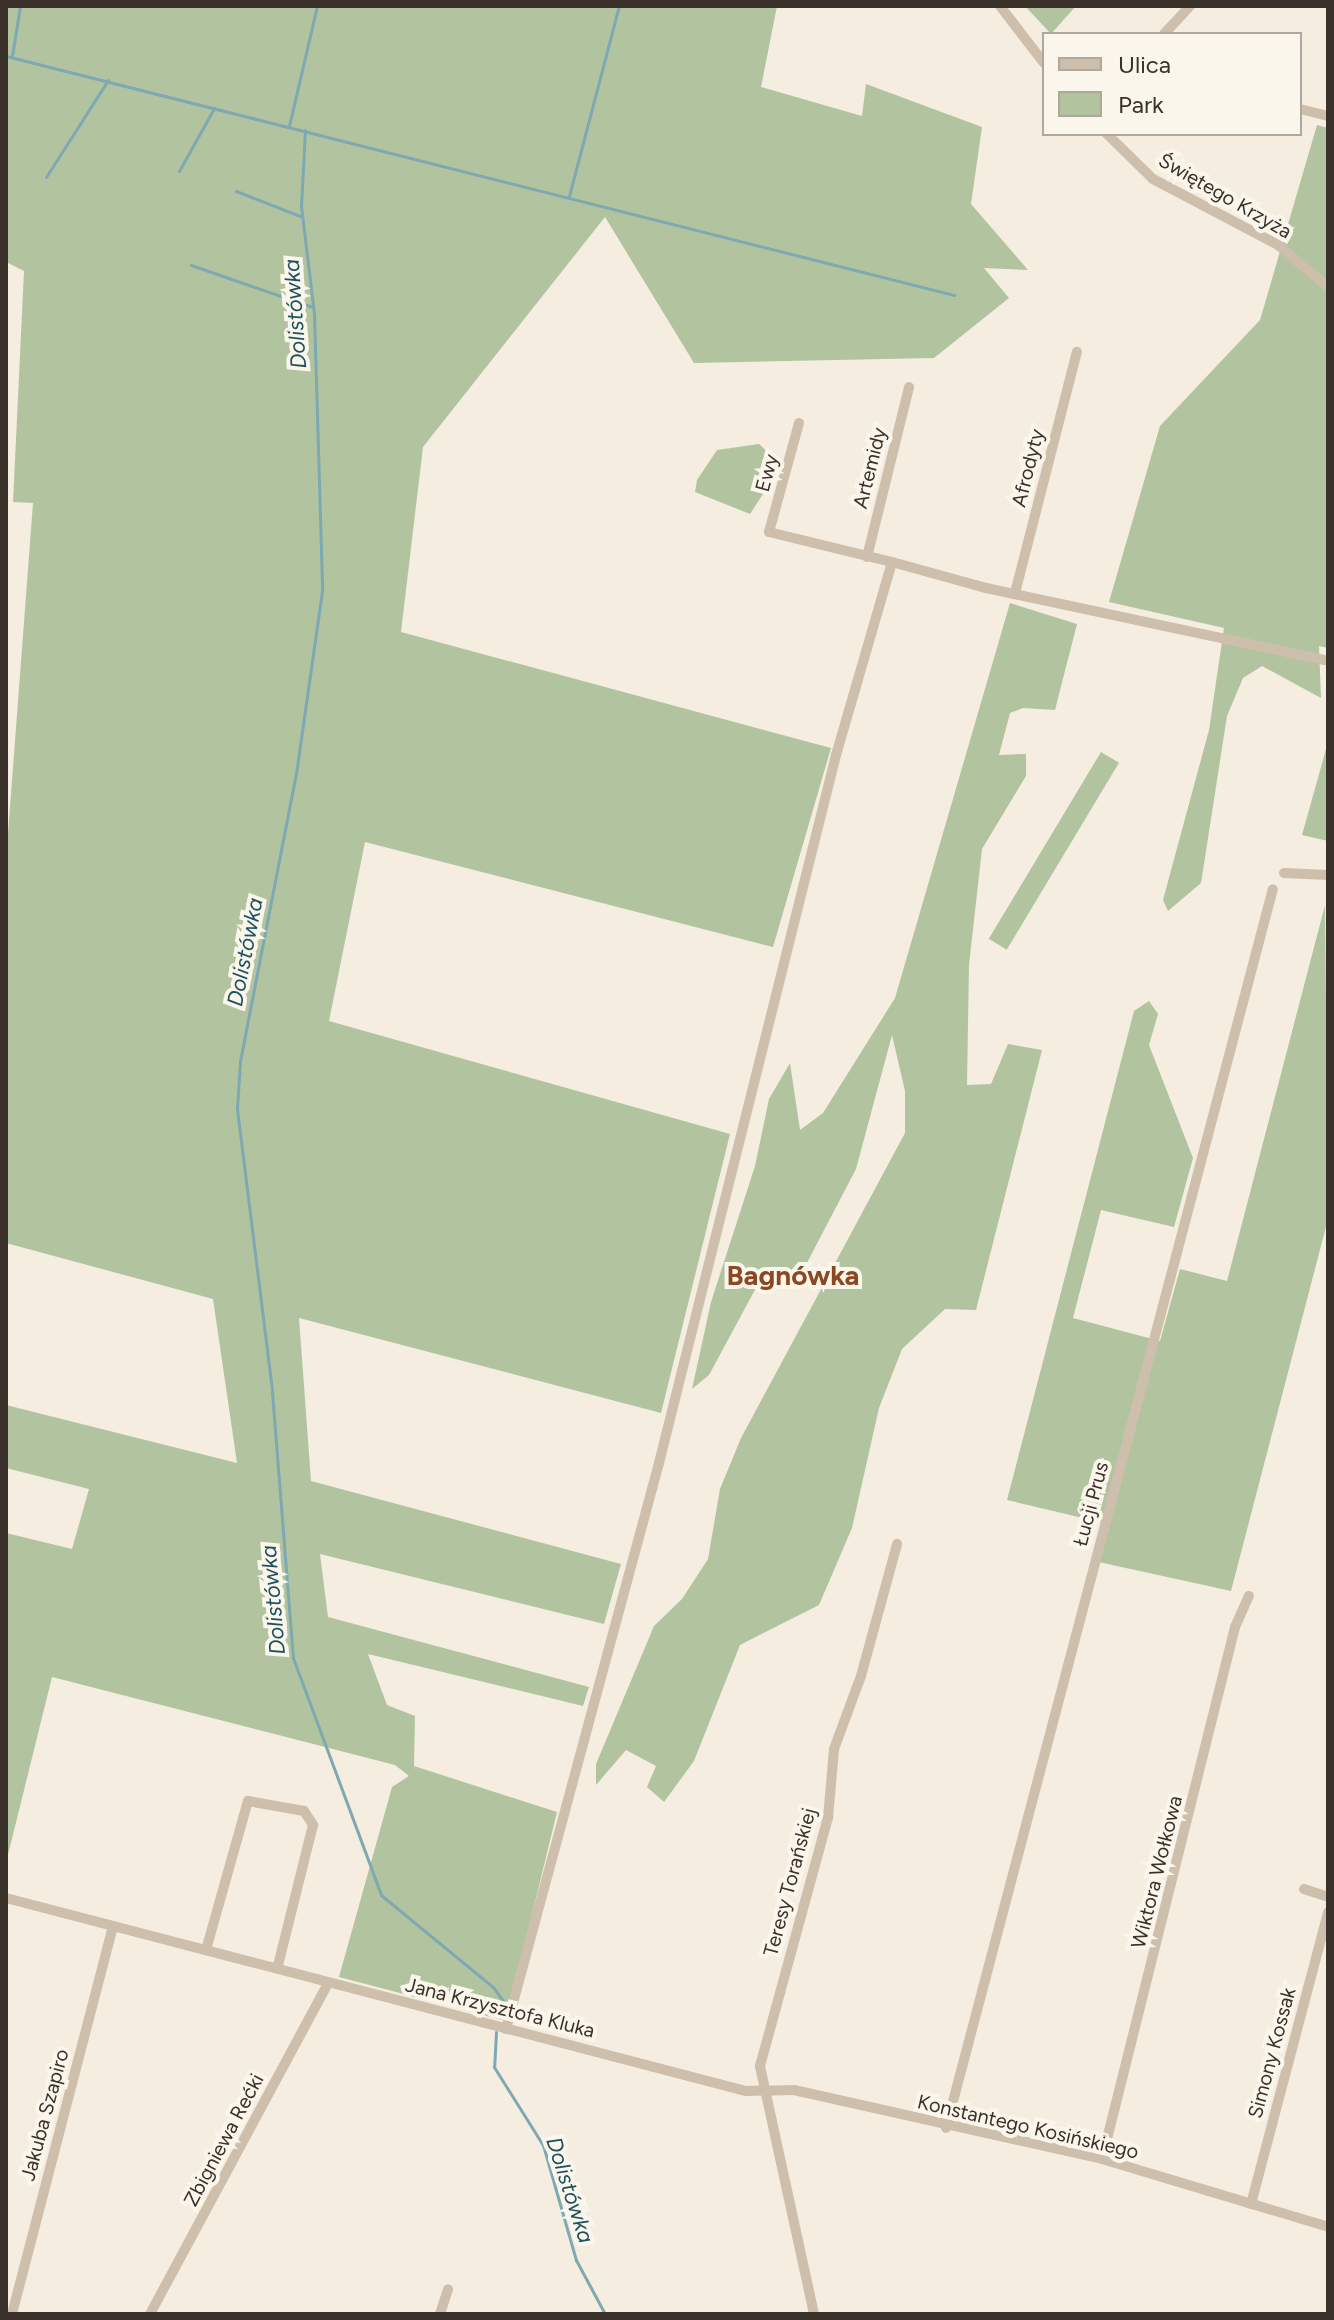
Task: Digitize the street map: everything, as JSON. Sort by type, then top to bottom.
[{"type":"street","points":[[1000,6],[1042,60]]},
{"type":"street","points":[[1166,32],[1190,6]]},
{"type":"street","points":[[1302,110],[1328,116]]},
{"type":"street","name":"Świętego Krzyża","points":[[1109,136],[1153,179],[1278,245],[1328,287]]},
{"type":"street","name":"Afrodyty","points":[[1015,593],[1077,352]]},
{"type":"street","name":"Artemidy","points":[[867,557],[909,387]]},
{"type":"street","name":"Ewy","points":[[799,423],[769,532],[867,557]]},
{"type":"street","points":[[867,557],[1015,593],[1328,661]]},
{"type":"street","points":[[506,2029],[659,1463],[836,755],[892,562]]},
{"type":"street","points":[[1284,873],[1328,875]]},
{"type":"street","name":"Łucji Prus","points":[[946,2128],[1273,889]]},
{"type":"street","name":"Teresy Torańskiej","points":[[764,2091],[760,2066],[828,1818],[834,1749],[861,1676],[897,1544]]},
{"type":"street","name":"Wiktora Wołkowa","points":[[1102,2159],[1235,1627],[1249,1596]]},
{"type":"street","points":[[206,1950],[248,1801],[304,1811],[313,1825],[277,1969]]},
{"type":"street","points":[[1304,1889],[1328,1897]]},
{"type":"street","name":"Jana Krzysztofa Kluka","points":[[6,1898],[506,2029],[764,2091]]},
{"type":"street","name":"Simony Kossak","points":[[1251,2204],[1328,1912]]},
{"type":"street","name":"Jakuba Szapiro","points":[[12,2314],[113,1926]]},
{"type":"street","name":"Zbigniewa Rećki","points":[[150,2314],[328,1983]]},
{"type":"street","name":"Konstantego Kosińskiego","points":[[764,2091],[794,2090],[946,2128],[1102,2159],[1328,2227]]},
{"type":"street","points":[[764,2091],[773,2106],[814,2314]]},
{"type":"street","points":[[440,2314],[448,2289]]},
{"type":"green space","points":[[6,6],[777,6],[761,87],[862,116],[866,84],[982,127],[971,204],[1028,270],[984,268],[1009,298],[934,358],[694,363],[605,217],[423,447],[401,632],[831,748],[773,947],[365,842],[329,1021],[730,1134],[661,1413],[299,1318],[311,1481],[621,1564],[604,1624],[320,1554],[328,1617],[589,1687],[583,1706],[368,1654],[387,1705],[415,1716],[414,1766],[557,1812],[506,2021],[339,1977],[392,1787],[409,1776],[395,1765],[52,1677],[6,1863],[6,1533],[72,1549],[89,1489],[6,1468],[6,1405],[237,1463],[213,1299],[6,1243],[6,860],[33,503],[13,502],[24,271],[6,262]]},
{"type":"green space","points":[[1025,6],[1076,6],[1053,32],[1049,32]]},
{"type":"green space","points":[[1317,125],[1328,128],[1328,648],[1319,646],[1321,698],[1262,666],[1243,678],[1227,716],[1201,883],[1168,911],[1163,900],[1209,730],[1224,628],[1109,602],[1160,426],[1260,320]]},
{"type":"green space","points":[[759,444],[782,465],[750,514],[695,492],[697,480],[717,450]]},
{"type":"green space","points":[[1010,603],[1077,624],[1055,710],[1023,708],[1010,713],[999,755],[1026,754],[1026,776],[982,849],[969,965],[967,1085],[991,1084],[1008,1044],[1042,1050],[976,1310],[945,1309],[902,1349],[879,1408],[852,1528],[819,1605],[740,1645],[694,1761],[664,1802],[647,1787],[656,1766],[626,1750],[596,1785],[596,1764],[654,1626],[682,1599],[708,1559],[720,1489],[741,1438],[905,1133],[905,1091],[892,1035],[856,1169],[798,1280],[764,1273],[709,1375],[692,1389],[711,1302],[755,1166],[769,1099],[790,1063],[800,1130],[823,1113],[895,998]]},
{"type":"green space","points":[[1328,742],[1328,841],[1302,835]]},
{"type":"green space","points":[[1101,752],[1119,763],[1007,950],[989,939]]},
{"type":"green space","points":[[1325,905],[1328,1219],[1231,1591],[1094,1561],[1104,1523],[1007,1500],[1134,1011],[1149,1001],[1158,1014],[1149,1045],[1193,1158],[1174,1227],[1101,1210],[1073,1318],[1160,1341],[1180,1269],[1227,1281]]},
{"type":"waterway","points":[[12,56],[20,6]]},
{"type":"waterway","points":[[289,126],[317,6]]},
{"type":"waterway","points":[[569,196],[619,6]]},
{"type":"waterway","points":[[6,56],[954,295]]},
{"type":"waterway","points":[[46,177],[108,80]]},
{"type":"waterway","points":[[179,171],[214,108]]},
{"type":"waterway","name":"Dolistówka","points":[[305,130],[301,206],[314,314],[322,591],[296,773],[240,1062],[237,1109],[272,1392],[293,1658],[381,1895],[493,1987],[503,2001],[499,2017]]},
{"type":"waterway","points":[[236,191],[300,216]]},
{"type":"waterway","points":[[191,265],[312,307]]},
{"type":"waterway","name":"Dolistówka","points":[[496,2032],[494,2067],[543,2145],[576,2260],[605,2314]]},
{"type":"district","name":"Bagnówka","points":[[793,1275]]}]
